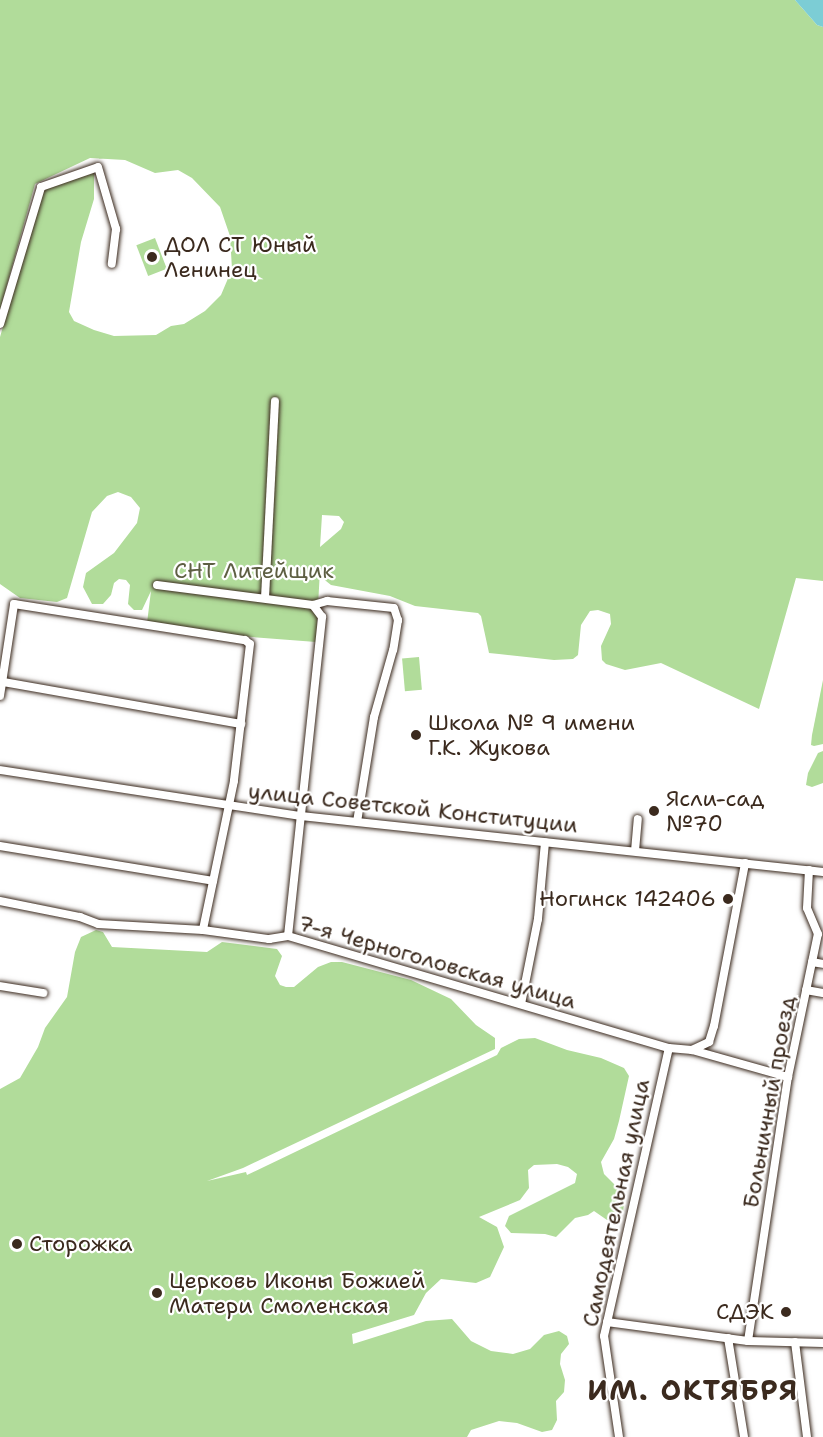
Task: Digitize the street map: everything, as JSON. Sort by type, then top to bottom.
[{"type":"street","points":[[0,324],[40,187],[98,167],[116,230],[112,264]]},
{"type":"street","points":[[265,598],[275,401]]},
{"type":"street","points":[[157,585],[313,605],[327,601],[390,606],[398,614],[393,650],[365,758],[357,822]]},
{"type":"street","points":[[0,696],[14,604],[245,640],[250,649],[241,724],[229,806],[204,930]]},
{"type":"street","points":[[288,936],[322,616],[313,605]]},
{"type":"street","points":[[3,682],[241,724]]},
{"type":"street","name":"улица Советской Конституции","points":[[0,770],[301,816],[823,872]]},
{"type":"street","points":[[635,851],[638,819]]},
{"type":"street","points":[[521,1004],[538,919],[545,842]]},
{"type":"street","points":[[0,846],[213,881]]},
{"type":"street","points":[[692,1050],[709,1042],[714,1026],[745,863]]},
{"type":"street","name":"Больничный проезд","points":[[748,1341],[788,1077],[818,934],[807,908],[809,870]]},
{"type":"street","name":"7-я Черноголовская улица","points":[[0,902],[80,916],[98,924],[204,930],[268,939],[288,936],[669,1048],[692,1050],[788,1077]]},
{"type":"street","points":[[812,962],[823,964]]},
{"type":"street","points":[[0,986],[43,993]]},
{"type":"street","points":[[806,990],[823,993]]},
{"type":"street","name":"Самодеятельная улица","points":[[619,1437],[605,1345],[607,1322],[669,1048]]},
{"type":"street","points":[[607,1322],[748,1341],[823,1343]]},
{"type":"street","points":[[728,1338],[744,1437]]},
{"type":"street","points":[[795,1342],[807,1437]]},
{"type":"green space","name":"СНТ Литейщик","points":[[0,0],[795,0],[817,25],[823,27],[823,581],[796,578],[759,709],[661,663],[625,670],[606,664],[602,660],[601,646],[611,624],[610,614],[598,610],[590,611],[581,625],[578,655],[573,659],[554,660],[489,653],[481,616],[478,613],[415,606],[390,596],[331,585],[321,577],[320,570],[316,642],[239,636],[147,623],[151,591],[142,610],[134,610],[128,604],[130,585],[126,580],[119,579],[114,583],[111,595],[103,604],[92,604],[83,587],[86,573],[114,553],[137,523],[140,508],[131,497],[118,492],[107,496],[92,512],[67,598],[57,602],[20,598],[0,584],[0,337],[43,189],[94,173],[94,199],[81,242],[69,312],[74,321],[114,336],[156,335],[171,326],[184,324],[205,311],[221,295],[232,269],[230,236],[220,207],[192,178],[178,170],[155,173],[125,160],[90,158],[35,184],[0,310]],"holes":[[[322,515],[339,516],[344,522],[341,529],[320,547]]]},
{"type":"green space","name":"ДОЛ СТ Юный Ленинец","points":[[155,238],[167,269],[148,276],[136,245]]},
{"type":"green space","points":[[419,657],[422,690],[405,691],[402,658]]},
{"type":"green space","points":[[823,680],[823,744],[814,746],[811,745],[812,735]]},
{"type":"green space","points":[[823,751],[823,783],[812,787],[806,785],[808,773],[818,753]]},
{"type":"green space","points":[[96,930],[103,932],[112,947],[207,952],[222,942],[277,949],[282,956],[275,976],[280,985],[286,987],[294,987],[318,967],[331,962],[342,962],[411,980],[451,999],[476,1025],[495,1038],[495,1049],[243,1168],[207,1181],[246,1172],[247,1175],[497,1055],[501,1048],[519,1039],[535,1038],[567,1050],[601,1058],[624,1068],[629,1076],[619,1121],[614,1139],[601,1162],[604,1174],[625,1195],[623,1212],[617,1218],[607,1220],[594,1211],[575,1218],[556,1237],[545,1234],[511,1233],[505,1226],[509,1216],[575,1183],[577,1174],[568,1167],[557,1164],[534,1165],[528,1170],[529,1188],[520,1200],[479,1217],[497,1227],[504,1247],[490,1277],[476,1283],[441,1279],[426,1293],[414,1315],[352,1334],[353,1344],[426,1321],[452,1319],[471,1341],[491,1351],[513,1354],[530,1349],[544,1335],[559,1331],[567,1336],[569,1344],[561,1354],[560,1364],[565,1380],[564,1392],[556,1401],[557,1420],[552,1430],[542,1432],[517,1423],[499,1421],[471,1430],[467,1437],[0,1437],[0,1089],[20,1078],[38,1047],[45,1028],[67,997],[75,952],[81,937]]},
{"type":"water","points":[[795,0],[823,0],[823,27],[817,25]]},
{"type":"place","name":"ДОЛ СТ Юный Ленинец","points":[[152,257]]},
{"type":"place","name":"Школа № 9 имени Г.К. Жукова","points":[[416,735]]},
{"type":"place","name":"Ясли-сад №70","points":[[654,811]]},
{"type":"place","name":"Ногинск 142406","points":[[728,899]]},
{"type":"place","name":"Сторожка","points":[[17,1244]]},
{"type":"place","name":"Церковь Иконы Божией Матери Смоленская","points":[[157,1293]]},
{"type":"place","name":"СДЭК","points":[[786,1312]]},
{"type":"district","name":"ИМ. ОКТЯБРЯ","points":[[693,1390]]}]
